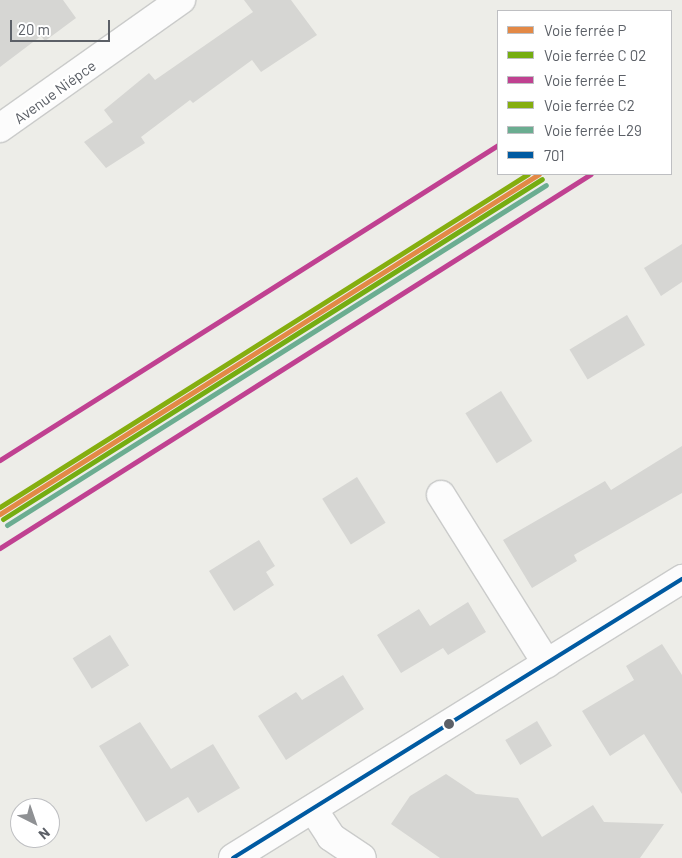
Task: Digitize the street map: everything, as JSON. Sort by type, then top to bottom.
[{"type":"street","name":"Avenue Niépce","points":[[0,128],[181,0]]},
{"type":"street","points":[[440,495],[547,664]]},
{"type":"street","points":[[233,858],[679,584]]},
{"type":"street","points":[[313,809],[332,837],[362,858]]},
{"type":"building","points":[[0,0],[63,0],[76,18],[45,41],[41,36],[0,67]]},
{"type":"building","points":[[244,0],[291,0],[317,35],[261,72],[252,60],[193,103],[190,100],[141,137],[145,143],[106,168],[84,142],[113,122],[104,110],[149,73],[155,80],[253,12]]},
{"type":"building","points":[[682,244],[682,282],[661,296],[644,268]]},
{"type":"building","points":[[627,315],[645,345],[588,380],[570,350]]},
{"type":"building","points":[[501,391],[532,441],[497,463],[465,413]]},
{"type":"building","points":[[682,446],[682,493],[574,555],[577,561],[532,588],[503,540],[605,481],[611,490]]},
{"type":"building","points":[[357,477],[386,523],[351,545],[322,499]]},
{"type":"building","points":[[259,540],[275,566],[266,572],[274,585],[234,611],[209,571]]},
{"type":"building","points":[[468,602],[486,632],[448,655],[443,648],[401,673],[377,635],[419,609],[430,626]]},
{"type":"building","points":[[110,635],[129,666],[92,689],[73,658]]},
{"type":"building","points":[[662,644],[682,675],[682,794],[644,734],[610,756],[582,711],[634,680],[626,666]]},
{"type":"building","points":[[343,675],[364,709],[286,760],[258,716],[296,692],[302,700]]},
{"type":"building","points":[[537,721],[552,746],[520,765],[505,740]]},
{"type":"building","points":[[140,722],[171,769],[213,744],[240,788],[198,813],[188,797],[146,822],[99,746]]},
{"type":"building","points":[[446,774],[476,794],[518,798],[542,837],[593,805],[604,822],[664,824],[640,858],[440,858],[391,824],[410,796]]},
{"type":"rail line","name":"E","points":[[0,460],[497,146]]},
{"type":"rail line","name":"C2","points":[[0,507],[526,175]]},
{"type":"rail line","name":"P","points":[[0,514],[537,175]]},
{"type":"rail line","name":"E","points":[[0,548],[589,175]]},
{"type":"rail line","name":"L29","points":[[7,525],[546,185]]},
{"type":"transit line","points":[[3,519],[542,179]]},
{"type":"transit line","name":"701","points":[[233,858],[682,579]]}]
